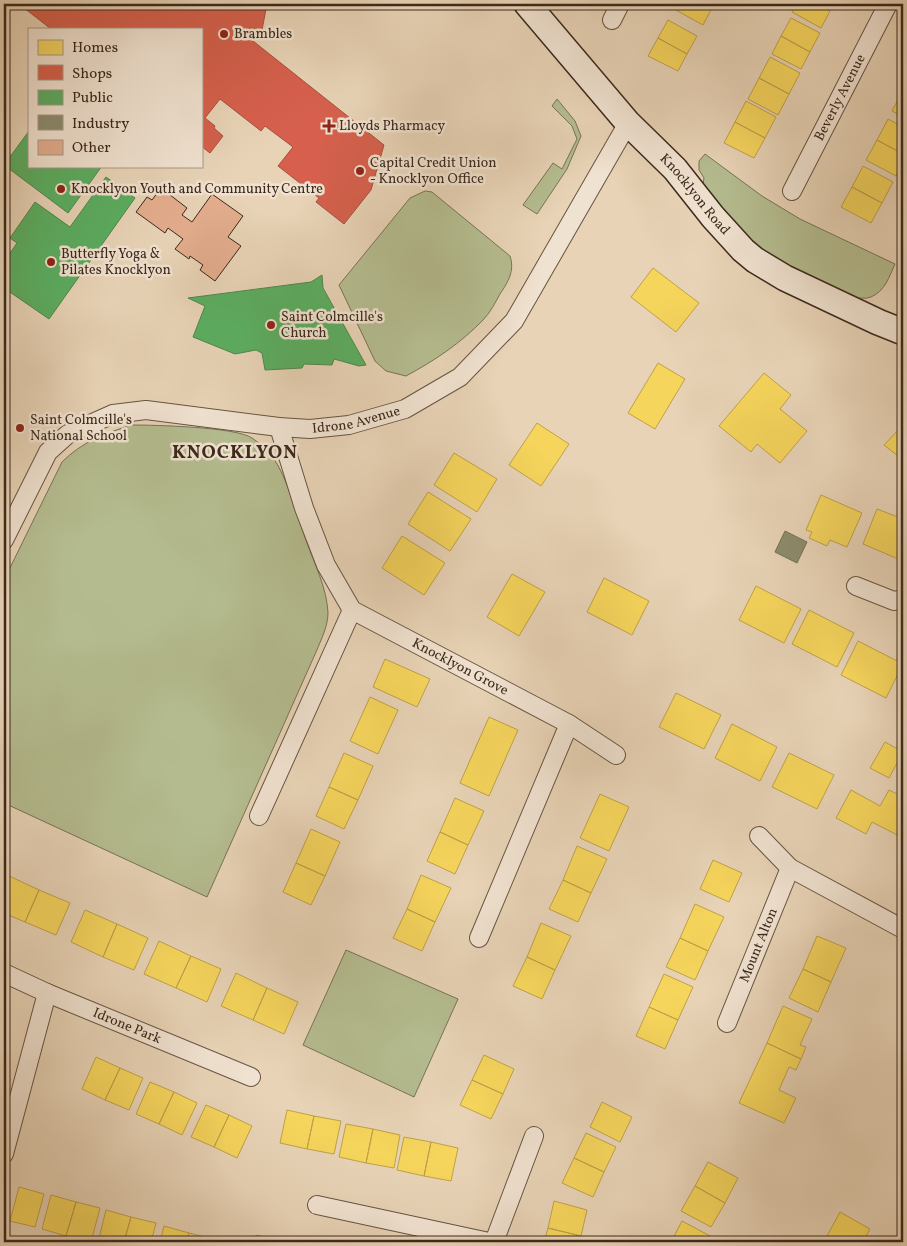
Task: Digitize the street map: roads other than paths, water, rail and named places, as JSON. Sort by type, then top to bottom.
[{"type":"street","name":"Knocklyon Road","points":[[527,4],[628,123],[675,169],[713,217],[743,250],[755,260],[785,278],[822,297],[903,332]]},
{"type":"street","points":[[612,20],[620,4]]},
{"type":"street","name":"Beverly Avenue","points":[[792,191],[888,4]]},
{"type":"street","name":"Idrone Avenue","points":[[4,540],[48,452],[68,434],[113,414],[146,410],[310,430],[349,425],[405,409],[460,377],[514,321],[628,123]]},
{"type":"street","points":[[259,816],[352,610],[326,565],[304,508],[279,427]]},
{"type":"street","points":[[856,586],[894,601],[903,599]]},
{"type":"street","name":"Knocklyon Grove","points":[[352,610],[569,724],[616,755]]},
{"type":"street","points":[[479,938],[569,724]]},
{"type":"street","points":[[759,836],[790,868],[903,929]]},
{"type":"street","name":"Mount Alton","points":[[727,1024],[790,868]]},
{"type":"street","name":"Idrone Park","points":[[4,973],[47,993],[251,1077]]},
{"type":"street","points":[[4,1154],[47,993]]},
{"type":"street","points":[[494,1242],[534,1136]]},
{"type":"street","points":[[317,1205],[489,1242]]},
{"type":"place","name":"Brambles","points":[[224,34]]},
{"type":"place","name":"Lloyds Pharmacy","points":[[329,126]]},
{"type":"place","name":"Capital Credit Union - Knocklyon Office","points":[[360,171]]},
{"type":"place","name":"Knocklyon Youth and Community Centre","points":[[61,189]]},
{"type":"place","name":"Butterfly Yoga & Pilates Knocklyon","points":[[51,262]]},
{"type":"place","name":"Saint Colmcille's Church","points":[[271,325]]},
{"type":"place","name":"Saint Colmcille's National School","points":[[20,428]]},
{"type":"district","name":"KNOCKLYON","points":[[235,453]]}]
